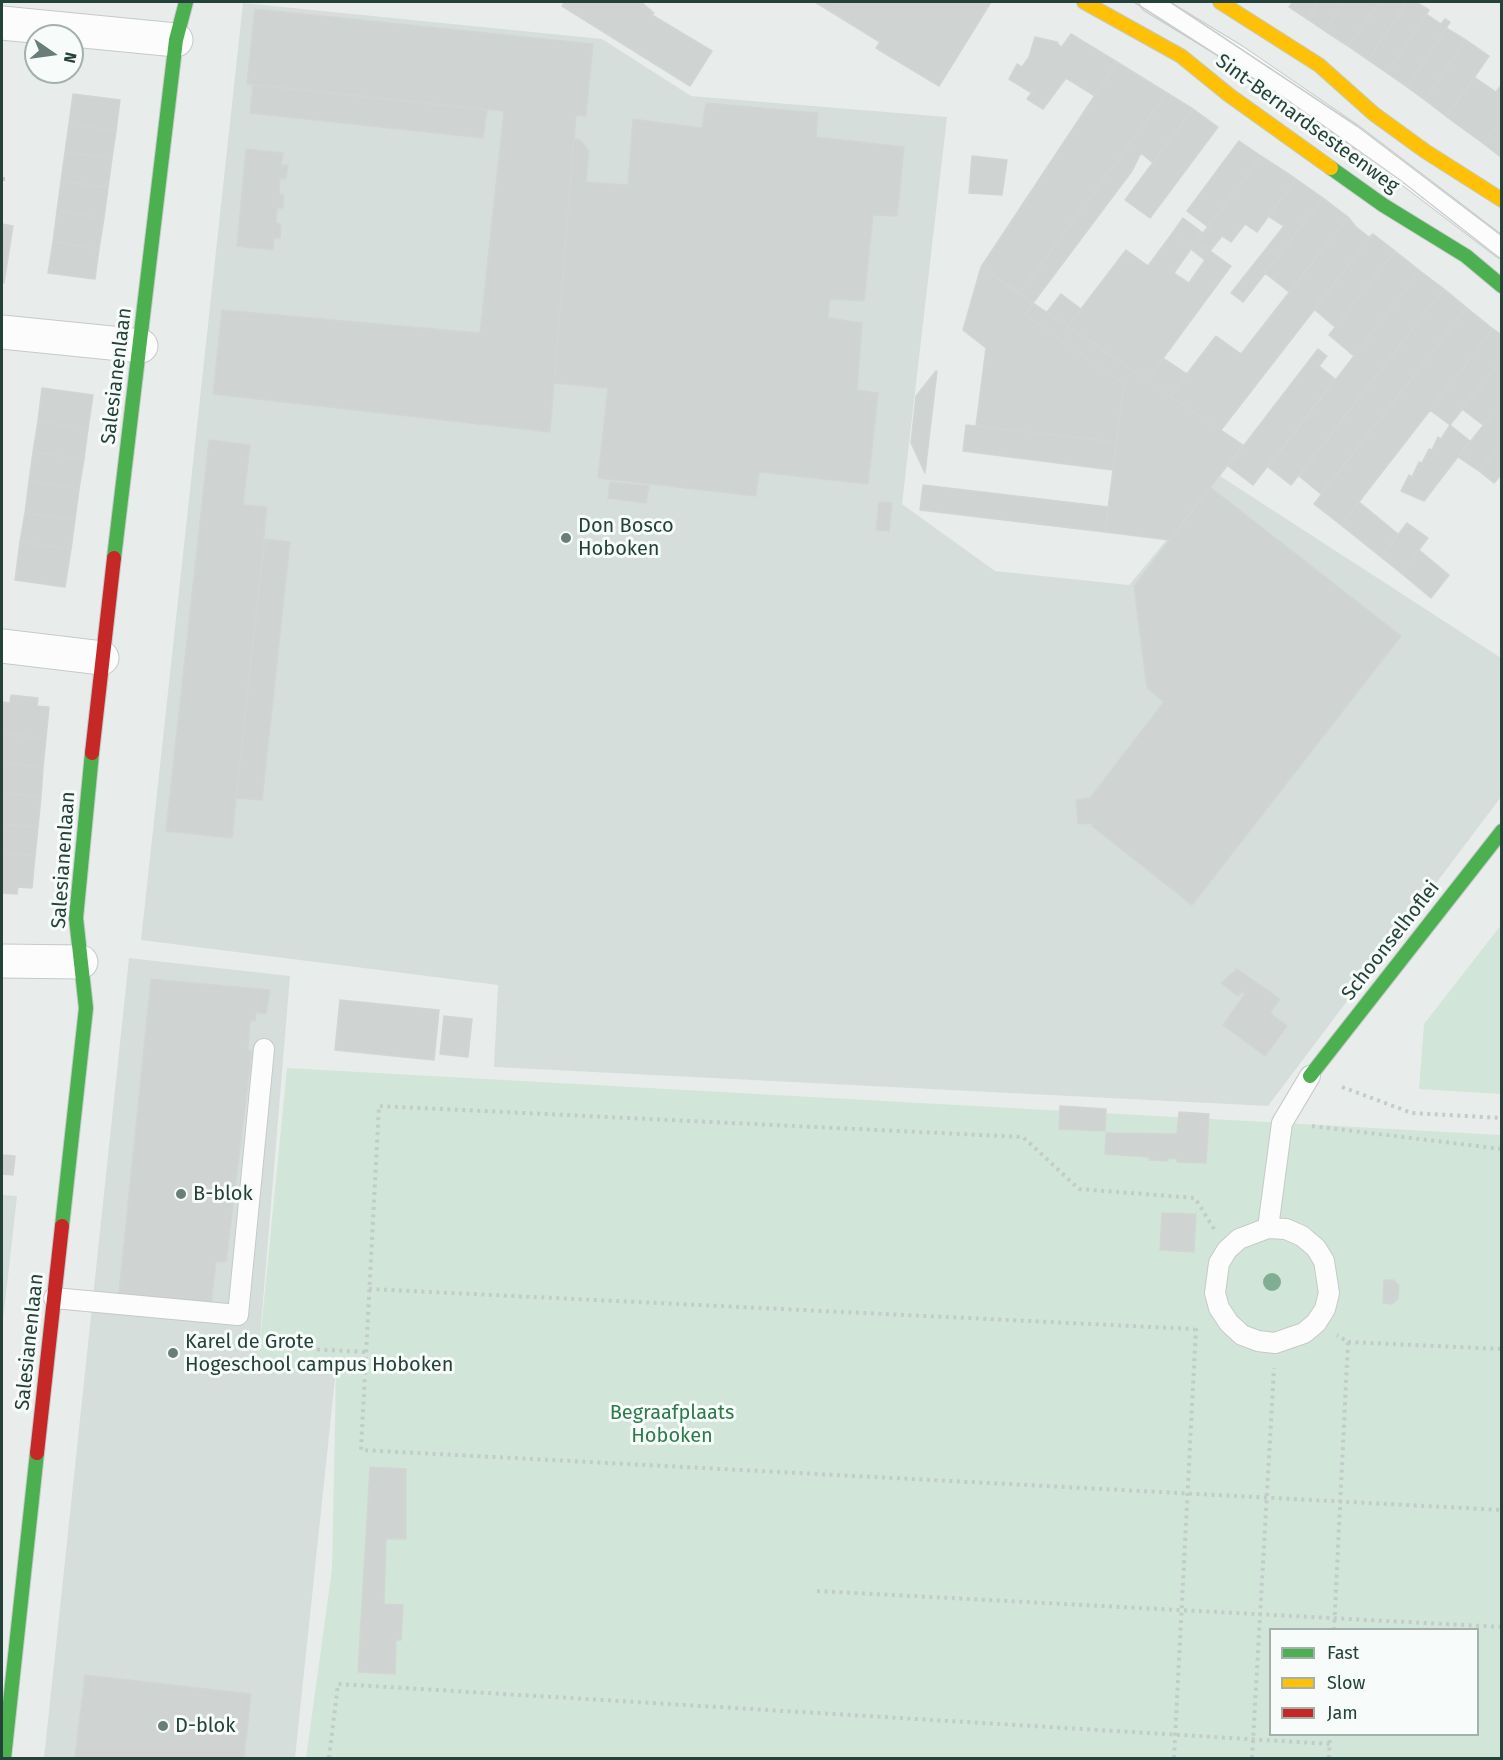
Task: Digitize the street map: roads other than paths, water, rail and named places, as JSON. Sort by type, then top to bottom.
[{"type":"street","name":"Salesianenlaan","points":[[4,1758],[86,1008],[76,918],[102,658],[176,40],[186,2]]},
{"type":"street","name":"Sint-Bernardsesteenweg","points":[[1084,2],[1181,56],[1229,95],[1383,205],[1466,256],[1502,286]]},
{"type":"street","points":[[1220,2],[1318,65],[1398,132],[1502,200]]},
{"type":"street","points":[[2,23],[176,40]]},
{"type":"street","points":[[2,332],[141,346]]},
{"type":"street","points":[[2,646],[102,658]]},
{"type":"street","name":"Schoonselhoflei","points":[[1310,1076],[1502,831]]},
{"type":"street","points":[[2,962],[81,962]]},
{"type":"lane","points":[[1150,2],[1236,55],[1351,133],[1502,248]]},
{"type":"lane","points":[[54,1298],[238,1316],[264,1049]]},
{"type":"lane","points":[[1268,1228],[1282,1123],[1310,1076]]},
{"type":"lane","points":[[1268,1228],[1286,1229],[1302,1236],[1316,1248],[1324,1261],[1329,1293],[1325,1309],[1316,1323],[1304,1333],[1275,1343],[1258,1341],[1242,1335],[1229,1323],[1219,1308],[1215,1278],[1227,1250],[1239,1239],[1268,1228]]},
{"type":"tram line","points":[[1134,2],[1290,102],[1400,180],[1502,260]]},
{"type":"tram line","points":[[1170,2],[1357,126],[1502,236]]},
{"type":"place","name":"Don Bosco Hoboken","points":[[566,538]]},
{"type":"place","name":"B-blok","points":[[181,1194]]},
{"type":"place","name":"Karel de Grote Hogeschool campus Hoboken","points":[[173,1353]]},
{"type":"place","name":"D-blok","points":[[163,1726]]},
{"type":"park label","name":"Begraafplaats Hoboken","points":[[672,1424]]}]
